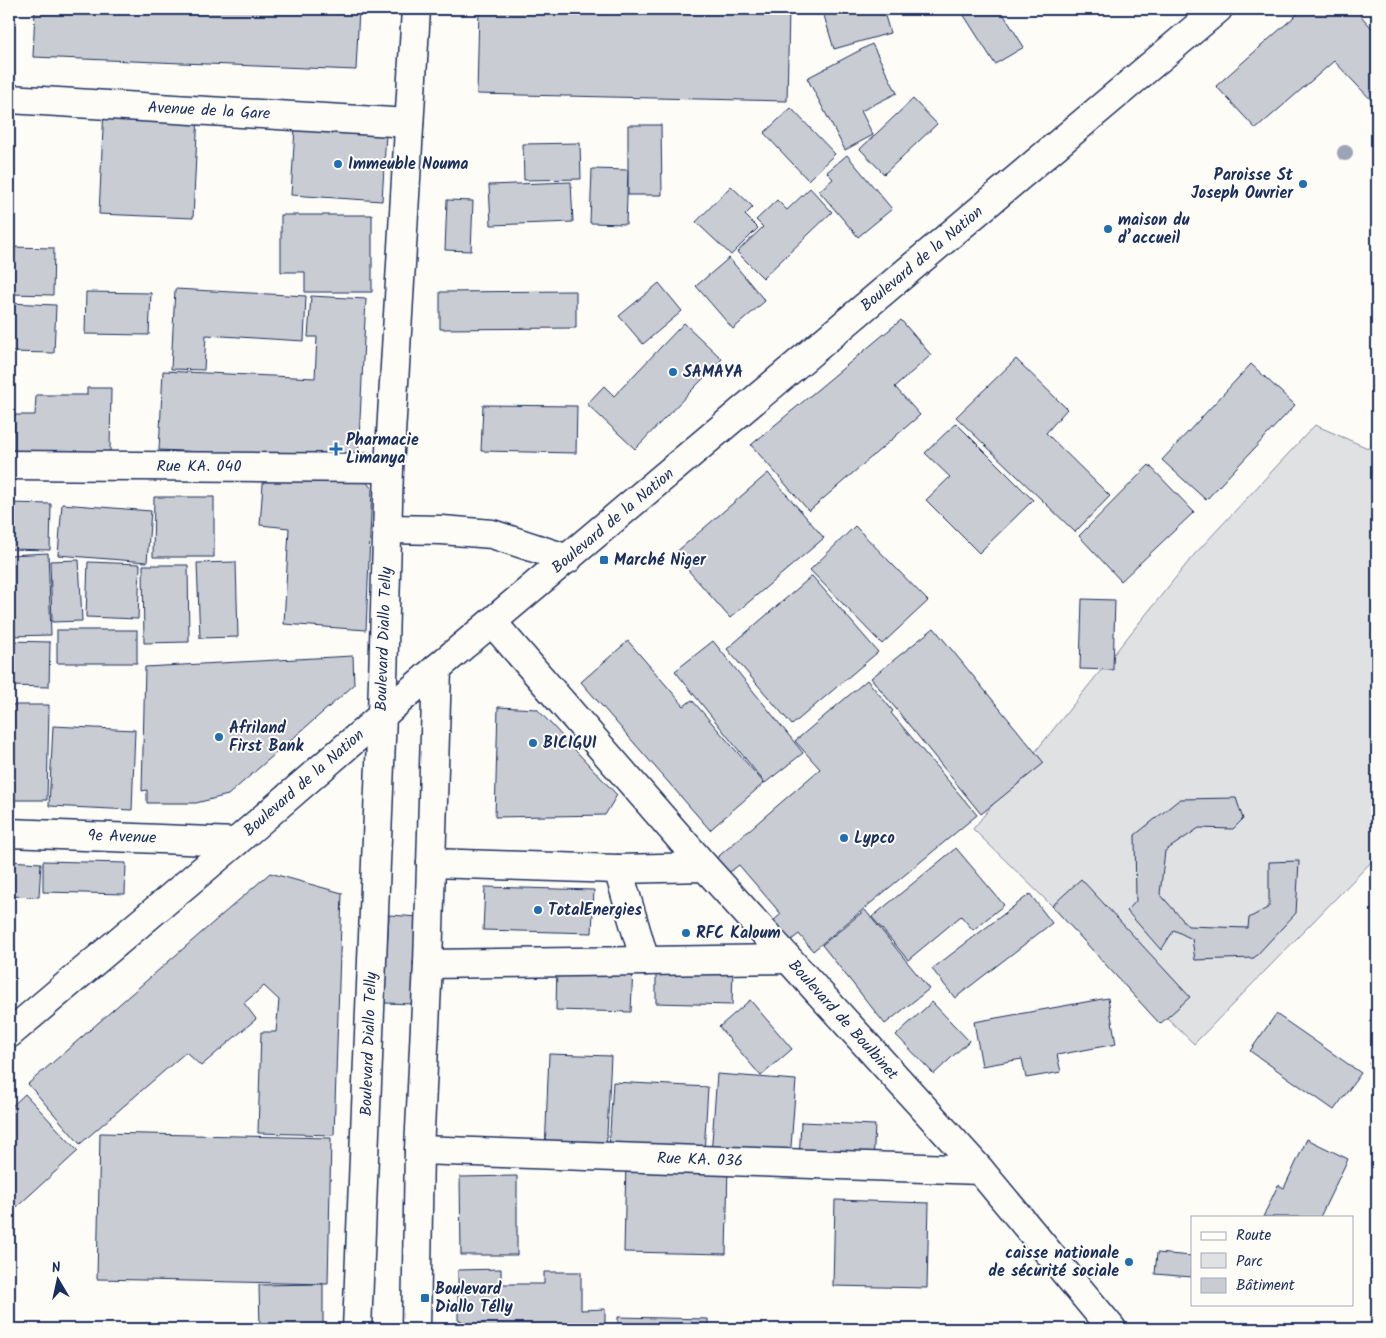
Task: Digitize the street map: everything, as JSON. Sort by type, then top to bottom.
[{"type":"street","name":"Boulevard Diallo Telly","points":[[357,1329],[382,715],[389,468],[416,9]]},
{"type":"street","name":"Boulevard de la Nation","points":[[9,1034],[236,842],[437,668],[1218,9]]},
{"type":"street","name":"Avenue de la Gare","points":[[9,99],[410,123]]},
{"type":"street","name":"Rue KA. 040","points":[[9,465],[389,468]]},
{"type":"street","points":[[387,529],[442,530],[492,534],[568,559]]},
{"type":"street","name":"Boulevard de Boulbinet","points":[[492,622],[705,868],[980,1170],[1112,1329]]},
{"type":"street","points":[[416,1329],[419,1150],[428,964],[437,668]]},
{"type":"street","name":"9e Avenue","points":[[9,833],[236,842]]},
{"type":"street","points":[[431,863],[618,869],[705,868]]},
{"type":"street","points":[[618,869],[645,961]]},
{"type":"street","points":[[428,964],[788,959]]},
{"type":"street","name":"Rue KA. 036","points":[[419,1150],[980,1170]]},
{"type":"green space","points":[[1315,425],[1377,452],[1377,856],[1194,1044],[973,829],[1193,556]]},
{"type":"building","points":[[35,9],[359,9],[356,70],[33,57]]},
{"type":"building","points":[[479,9],[789,9],[787,101],[477,94]]},
{"type":"building","points":[[822,9],[883,9],[890,33],[834,49]]},
{"type":"building","points":[[960,9],[1000,9],[1024,47],[995,64]]},
{"type":"building","points":[[1303,9],[1355,9],[1377,34],[1377,106],[1334,61],[1256,129],[1216,86]]},
{"type":"building","points":[[872,44],[897,93],[861,111],[873,135],[845,150],[807,78]]},
{"type":"building","points":[[913,99],[937,124],[884,174],[860,149]]},
{"type":"building","points":[[104,108],[198,113],[193,218],[99,214]]},
{"type":"building","points":[[791,108],[835,154],[808,180],[764,133]]},
{"type":"building","points":[[628,125],[661,125],[662,195],[628,195]]},
{"type":"building","name":"Immeuble Nouma","points":[[295,128],[386,133],[382,201],[291,195]]},
{"type":"building","points":[[580,143],[581,179],[524,180],[523,144]]},
{"type":"building","points":[[847,155],[892,209],[858,237],[819,191],[833,179],[827,172]]},
{"type":"building","points":[[592,169],[628,170],[626,224],[590,223]]},
{"type":"building","points":[[571,182],[573,222],[491,225],[489,185]]},
{"type":"building","points":[[731,186],[753,207],[745,215],[758,228],[731,255],[696,222]]},
{"type":"building","points":[[810,188],[832,212],[763,278],[737,252],[763,227],[756,220],[777,200],[787,210]]},
{"type":"building","points":[[447,200],[473,201],[471,251],[445,250]]},
{"type":"building","points":[[281,215],[372,215],[372,292],[305,292],[305,272],[281,272]]},
{"type":"building","points":[[9,247],[54,248],[53,295],[9,294]]},
{"type":"building","points":[[729,258],[765,301],[733,329],[696,286]]},
{"type":"building","points":[[659,283],[682,311],[643,344],[619,316]]},
{"type":"building","points":[[175,289],[306,296],[304,341],[206,335],[204,370],[171,369]]},
{"type":"building","points":[[576,291],[576,328],[440,329],[440,292]]},
{"type":"building","points":[[86,292],[151,293],[149,335],[85,334]]},
{"type":"building","points":[[311,296],[366,299],[358,459],[159,450],[163,371],[315,378],[317,337],[308,337]]},
{"type":"building","points":[[9,303],[56,305],[54,353],[9,352]]},
{"type":"building","points":[[901,320],[931,355],[895,387],[920,415],[809,511],[751,445]]},
{"type":"building","name":"SAMAYA","points":[[684,323],[722,359],[635,449],[587,404],[604,386],[614,396]]},
{"type":"building","points":[[1016,359],[1067,409],[1046,433],[1110,496],[1075,532],[956,417]]},
{"type":"building","points":[[1251,364],[1295,405],[1206,500],[1162,460]]},
{"type":"building","points":[[87,388],[111,388],[110,452],[14,452],[14,415],[35,415],[36,395],[87,395]]},
{"type":"building","points":[[483,405],[577,406],[576,453],[481,451]]},
{"type":"building","points":[[956,423],[1033,500],[979,553],[926,500],[950,477],[925,453]]},
{"type":"building","points":[[1149,465],[1194,512],[1121,581],[1079,536]]},
{"type":"building","points":[[264,470],[364,479],[372,489],[366,630],[284,624],[289,528],[260,525]]},
{"type":"building","points":[[768,473],[824,538],[730,618],[674,554]]},
{"type":"building","points":[[154,497],[214,497],[214,557],[153,557]]},
{"type":"building","points":[[9,503],[51,504],[50,550],[9,549]]},
{"type":"building","points":[[62,504],[151,511],[147,562],[58,555]]},
{"type":"building","points":[[855,526],[928,601],[882,644],[810,570]]},
{"type":"building","points":[[48,553],[51,635],[10,636],[9,555]]},
{"type":"building","points":[[79,560],[82,621],[52,622],[50,561]]},
{"type":"building","points":[[88,562],[140,564],[138,619],[86,617]]},
{"type":"building","points":[[236,562],[238,637],[200,638],[197,563]]},
{"type":"building","points":[[143,565],[188,565],[189,642],[144,643]]},
{"type":"building","points":[[812,576],[878,652],[792,725],[727,649]]},
{"type":"building","points":[[1082,599],[1115,600],[1113,670],[1080,669]]},
{"type":"building","points":[[934,628],[1044,763],[981,814],[871,678]]},
{"type":"building","points":[[57,630],[137,630],[137,663],[57,663]]},
{"type":"building","points":[[9,641],[50,642],[49,687],[9,686]]},
{"type":"building","points":[[628,641],[684,706],[692,700],[764,783],[710,830],[581,682]]},
{"type":"building","points":[[713,641],[803,753],[765,783],[675,671]]},
{"type":"building","name":"Afriland First Bank","points":[[353,656],[354,685],[228,795],[196,803],[147,803],[147,790],[142,791],[145,667]]},
{"type":"building","name":"Lypco","points":[[867,680],[893,711],[891,713],[977,815],[813,951],[799,934],[781,948],[764,929],[781,914],[739,865],[723,877],[712,862],[820,769],[795,741]]},
{"type":"building","points":[[9,705],[49,705],[47,800],[9,800]]},
{"type":"building","name":"BICIGUI","points":[[498,707],[537,709],[617,795],[605,815],[495,817]]},
{"type":"building","points":[[53,726],[135,730],[132,810],[49,806]]},
{"type":"building","points":[[1236,798],[1243,819],[1233,829],[1199,828],[1165,851],[1160,894],[1188,926],[1248,928],[1249,918],[1269,907],[1269,862],[1299,861],[1296,913],[1254,958],[1195,960],[1192,939],[1174,930],[1161,950],[1127,911],[1136,901],[1135,835],[1180,799]]},
{"type":"building","points":[[956,848],[1004,905],[973,930],[961,916],[908,960],[872,917]]},
{"type":"building","points":[[9,861],[41,863],[39,897],[9,896]]},
{"type":"building","points":[[43,861],[126,863],[125,894],[43,892]]},
{"type":"building","points":[[270,873],[342,893],[334,1135],[258,1133],[261,1032],[276,1032],[279,1000],[264,986],[244,1003],[256,1019],[201,1066],[186,1052],[80,1144],[28,1084]]},
{"type":"building","points":[[1081,879],[1190,997],[1160,1024],[1052,906]]},
{"type":"building","name":"TotalEnergies","points":[[485,887],[594,890],[592,933],[483,930]]},
{"type":"building","points":[[1030,894],[1052,923],[955,998],[932,969]]},
{"type":"building","points":[[865,910],[929,989],[885,1024],[822,945]]},
{"type":"building","points":[[389,915],[419,917],[415,1004],[384,1003]]},
{"type":"building","points":[[557,964],[633,967],[631,1012],[556,1010]]},
{"type":"building","points":[[656,965],[733,966],[732,1005],[656,1003]]},
{"type":"building","points":[[1108,998],[1116,1044],[1057,1055],[1061,1072],[1026,1078],[1022,1059],[982,1066],[974,1022]]},
{"type":"building","points":[[750,1000],[792,1049],[761,1076],[719,1027]]},
{"type":"building","points":[[932,1002],[969,1041],[934,1074],[896,1035]]},
{"type":"building","points":[[1276,1014],[1361,1073],[1334,1110],[1250,1051]]},
{"type":"building","points":[[1377,1050],[1377,1069],[1369,1064]]},
{"type":"building","points":[[549,1054],[611,1056],[606,1154],[545,1151]]},
{"type":"building","points":[[717,1074],[796,1080],[790,1160],[711,1155]]},
{"type":"building","points":[[613,1082],[708,1087],[704,1153],[609,1148]]},
{"type":"building","points":[[25,1094],[78,1151],[9,1214],[9,1109]]},
{"type":"building","points":[[801,1122],[875,1125],[873,1164],[799,1161]]},
{"type":"building","points":[[100,1133],[331,1138],[328,1284],[97,1279]]},
{"type":"building","points":[[1307,1139],[1348,1159],[1320,1216],[1263,1216],[1278,1185],[1284,1188]]},
{"type":"building","points":[[626,1161],[728,1164],[726,1254],[624,1252]]},
{"type":"building","points":[[517,1176],[517,1255],[461,1255],[460,1177]]},
{"type":"building","points":[[835,1200],[929,1203],[927,1288],[833,1286]]},
{"type":"building","points":[[1157,1253],[1191,1256],[1191,1277],[1155,1274]]},
{"type":"building","points":[[501,1269],[501,1284],[544,1284],[544,1272],[581,1272],[581,1310],[605,1309],[605,1329],[462,1329],[462,1321],[458,1320],[458,1270]]},
{"type":"building","points":[[323,1284],[323,1329],[260,1329],[259,1285]]},
{"type":"building","points":[[618,1317],[708,1319],[708,1329],[618,1329]]},
{"type":"building","points":[[974,1323],[974,1329],[928,1329],[928,1325]]},
{"type":"place","name":"Immeuble Nouma","points":[[338,164]]},
{"type":"place","name":"Paroisse St Joseph Ouvrier","points":[[1303,184]]},
{"type":"place","name":"maison du d’accueil","points":[[1108,229]]},
{"type":"place","name":"SAMAYA","points":[[673,372]]},
{"type":"place","name":"Pharmacie Limanya","points":[[336,449]]},
{"type":"place","name":"Marché Niger","points":[[604,560]]},
{"type":"place","name":"Afriland First Bank","points":[[219,737]]},
{"type":"place","name":"BICIGUI","points":[[533,743]]},
{"type":"place","name":"Lypco","points":[[844,838]]},
{"type":"place","name":"TotalEnergies","points":[[538,910]]},
{"type":"place","name":"RFC Kaloum","points":[[686,933]]},
{"type":"place","name":"caisse nationale de sécurité sociale","points":[[1129,1262]]},
{"type":"place","name":"Boulevard Diallo Télly","points":[[425,1298]]}]
